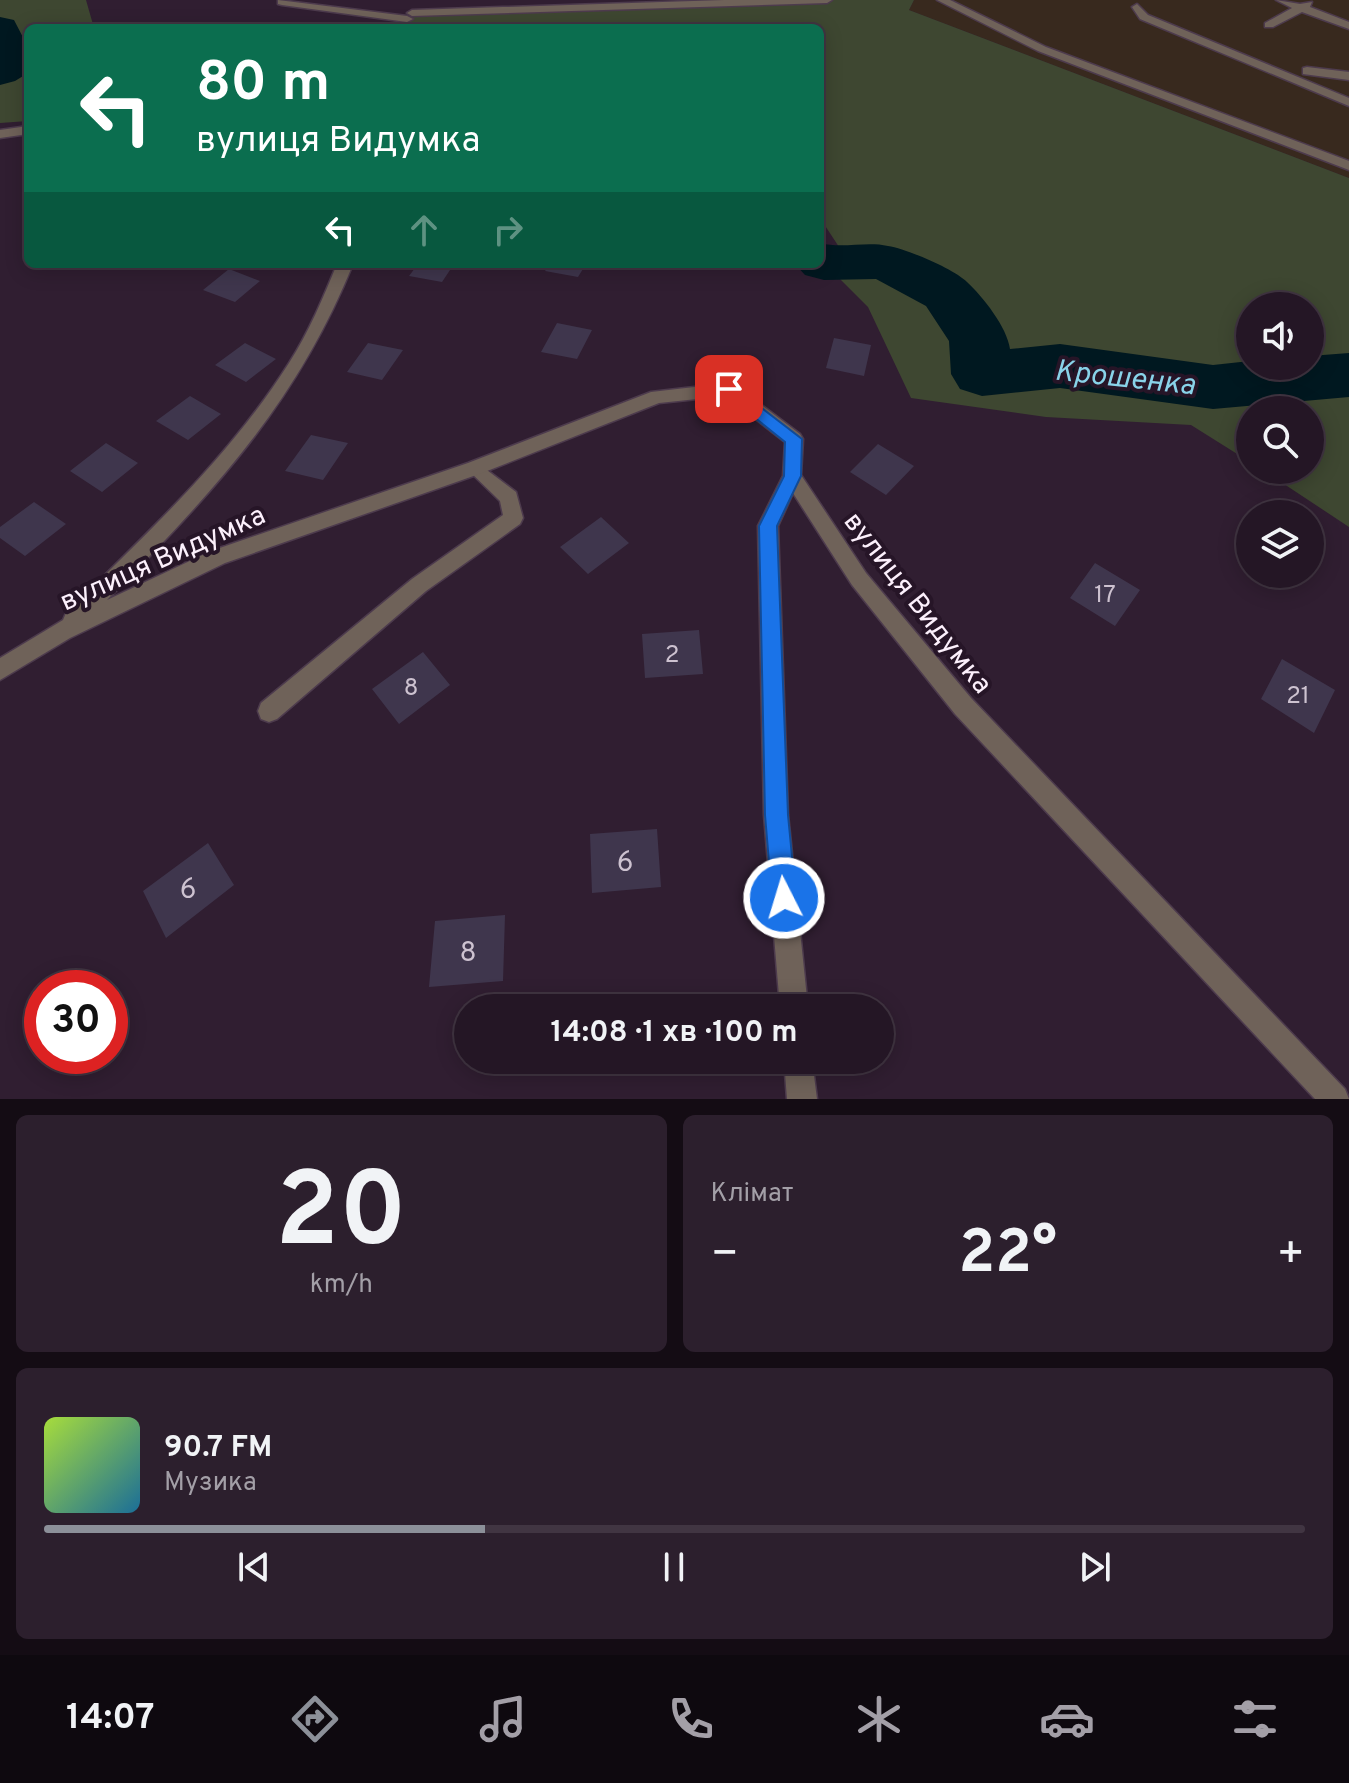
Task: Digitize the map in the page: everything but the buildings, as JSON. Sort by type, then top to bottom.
[{"type":"street","points":[[406,20],[424,0]]},
{"type":"street","points":[[376,24],[384,21],[720,2],[827,0]]},
{"type":"street","points":[[942,0],[1042,49],[1349,166]]},
{"type":"street","points":[[1281,0],[1349,26]]},
{"type":"street","points":[[1269,25],[1317,0]]},
{"type":"street","points":[[282,2],[406,20]]},
{"type":"street","points":[[1349,76],[1307,71],[1159,11],[1133,5],[1144,17],[1349,102]]},
{"type":"street","points":[[1307,71],[1318,89]]},
{"type":"street","points":[[0,134],[24,131]]},
{"type":"street","points":[[62,631],[193,499],[278,393],[319,330],[343,268]]},
{"type":"street","name":"вулиця Видумка","points":[[0,670],[62,631],[218,557],[475,468],[657,397],[729,389],[794,439],[792,476],[859,579],[963,706],[1335,1099]]},
{"type":"street","points":[[269,711],[419,585],[513,518],[509,497],[475,468]]},
{"type":"street","points":[[792,476],[768,526],[776,815],[793,994]]},
{"type":"street","points":[[799,1074],[802,1099]]},
{"type":"shaded area","points":[[914,0],[1349,0],[1349,178],[909,10]]},
{"type":"green space","points":[[0,0],[86,0],[93,24],[24,24],[24,121],[0,123],[0,39],[4,38],[0,29]]},
{"type":"green space","points":[[914,0],[909,10],[1349,178],[1349,527],[1324,510],[1324,500],[1308,500],[1284,484],[1324,484],[1324,396],[1236,396],[1236,453],[1191,425],[1046,417],[911,398],[868,307],[824,263],[841,250],[824,224],[824,24],[402,24],[412,13]]},
{"type":"waterway","points":[[0,29],[14,63],[0,72]]},
{"type":"waterway","name":"Крошенка","points":[[824,263],[885,262],[946,293],[979,339],[982,374],[1060,366],[1213,387],[1349,375]]},
{"type":"route","points":[[729,389],[794,439],[792,476],[768,526],[776,815],[784,898]]}]
